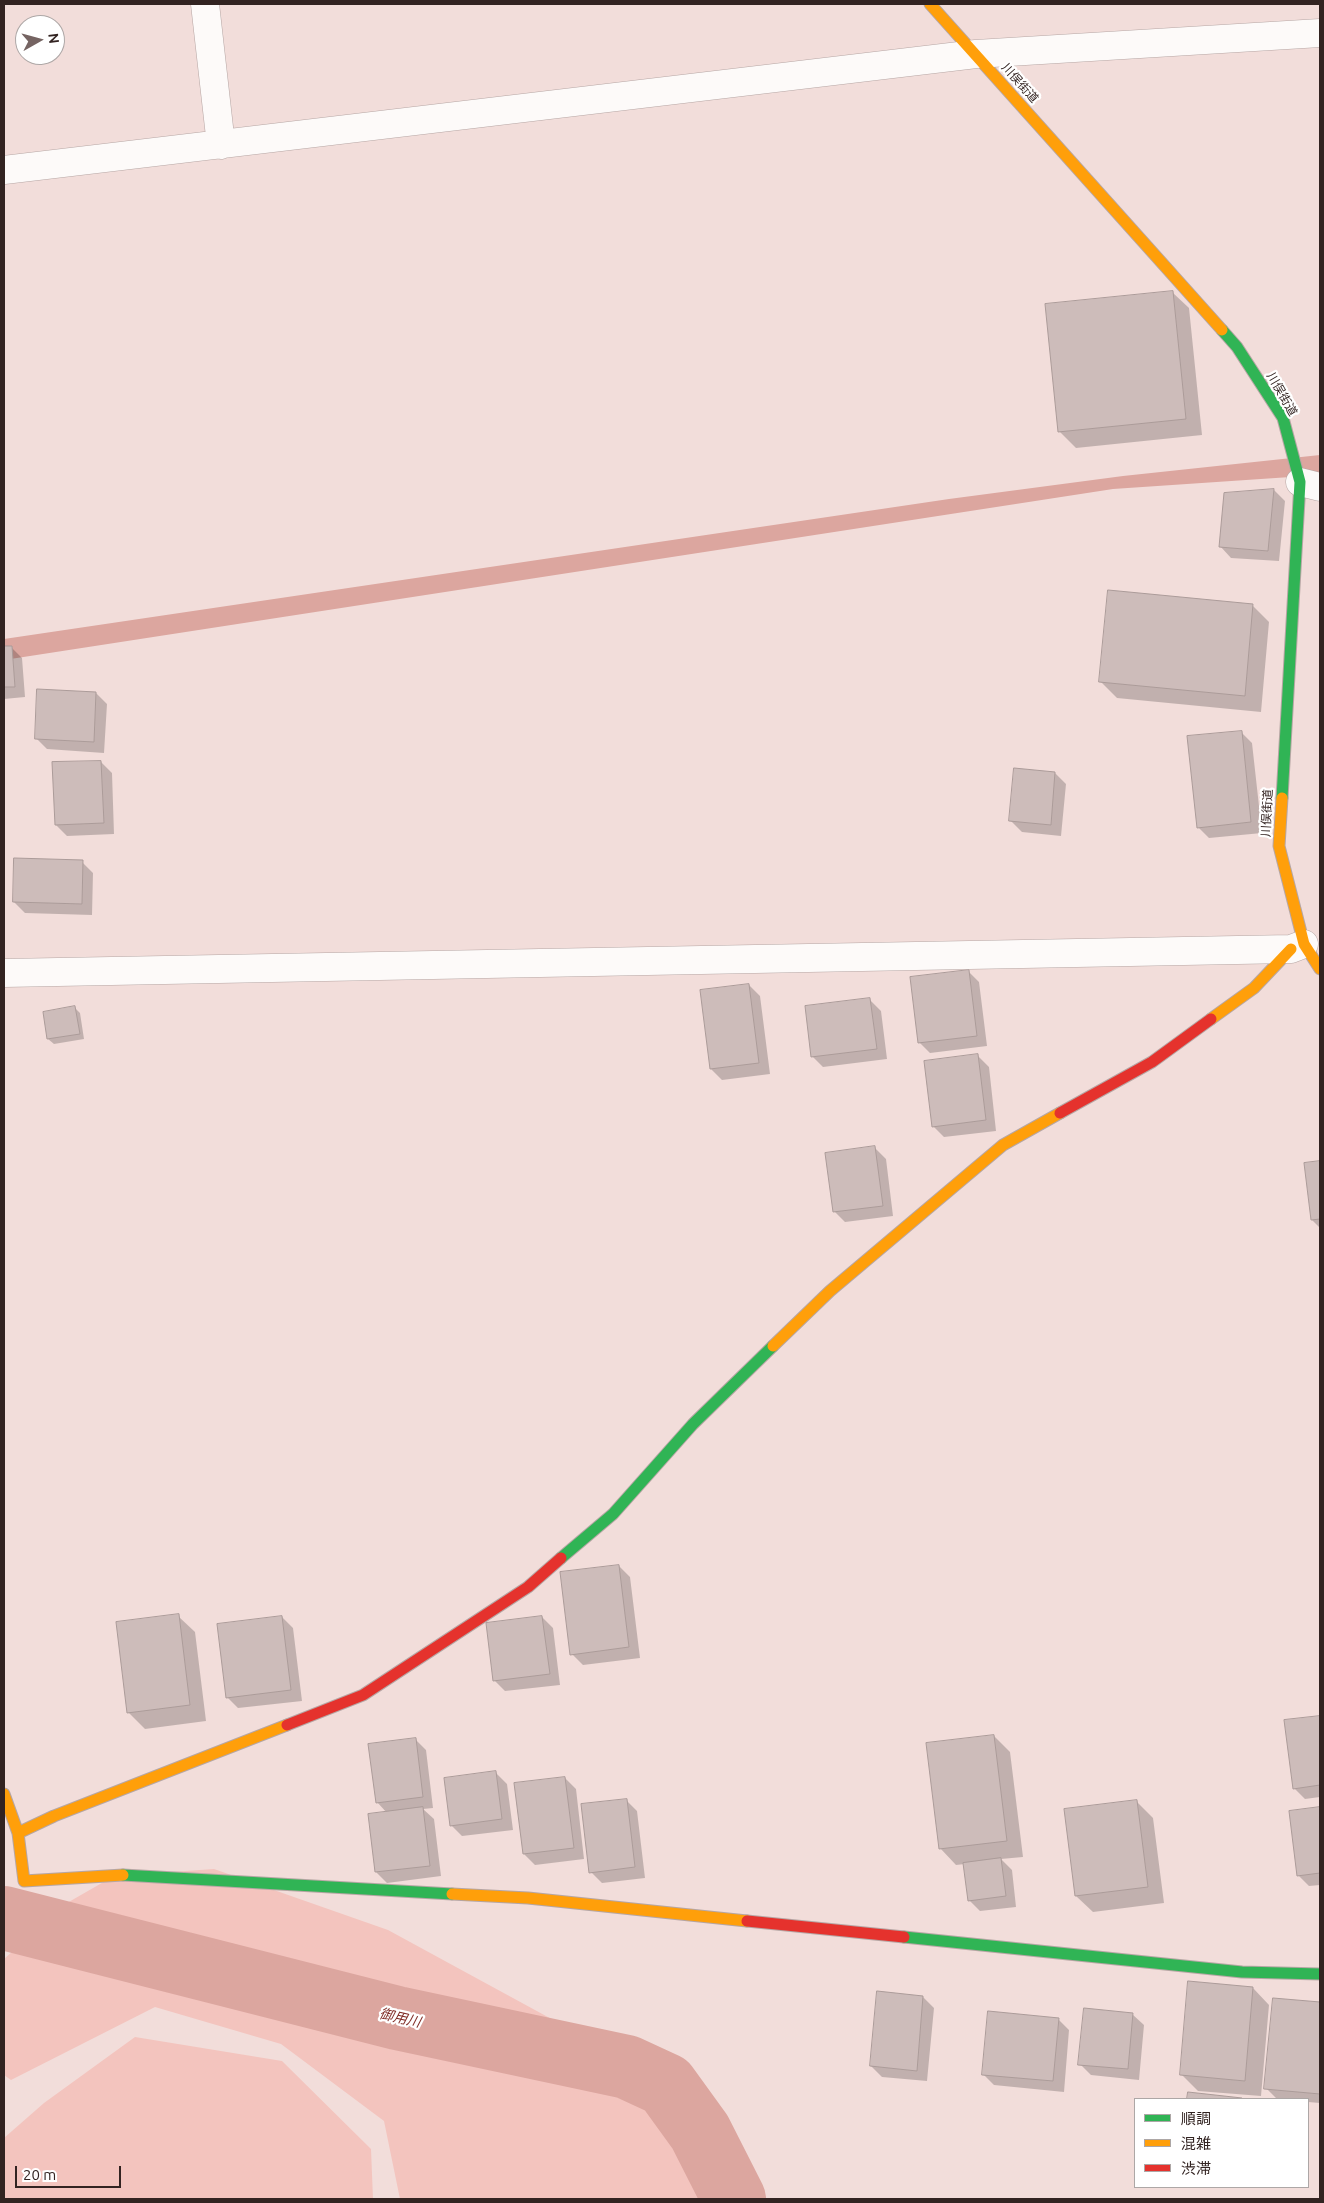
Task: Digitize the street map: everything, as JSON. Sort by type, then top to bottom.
[{"type":"street","points":[[205,4],[221,145]]},
{"type":"street","name":"川俣街道","points":[[930,4],[1237,347],[1283,418],[1310,484],[1278,846],[1297,946],[1320,969]]},
{"type":"street","points":[[4,170],[976,54],[1320,33]]},
{"type":"street","points":[[4,973],[1297,946]]},
{"type":"street","points":[[18,1834],[54,1816],[363,1694],[528,1587],[613,1514],[692,1424],[830,1291],[1003,1145],[1152,1062],[1254,988],[1297,946]]},
{"type":"street","points":[[4,1794],[18,1834],[24,1881],[122,1875],[528,1898],[1242,1972],[1320,1974]]},
{"type":"shaded area","points":[[1320,455],[1320,475],[1113,489],[4,660],[4,639],[949,499],[1123,476]]},
{"type":"shaded area","points":[[214,1869],[388,1930],[557,2022],[687,2119],[761,2199],[400,2199],[384,2121],[281,2044],[155,2007],[11,2080],[4,2075],[4,1959],[67,1903],[114,1876]]},
{"type":"shaded area","points":[[135,2037],[282,2061],[371,2149],[373,2199],[4,2199],[4,2138],[44,2103]]},
{"type":"building","points":[[1173,291],[1186,419],[1058,432],[1045,304]]},
{"type":"building","points":[[1274,489],[1268,551],[1219,547],[1224,493]]},
{"type":"building","points":[[1108,590],[1253,604],[1245,696],[1099,682]]},
{"type":"building","points":[[4,646],[12,646],[15,687],[4,687]]},
{"type":"building","points":[[37,689],[96,692],[94,742],[35,739]]},
{"type":"building","points":[[1242,731],[1251,822],[1197,828],[1187,736]]},
{"type":"building","points":[[101,761],[104,823],[55,825],[52,762]]},
{"type":"building","points":[[1014,768],[1055,772],[1051,825],[1009,821]]},
{"type":"building","points":[[14,858],[83,860],[82,904],[13,902]]},
{"type":"building","points":[[969,970],[977,1036],[918,1043],[910,977]]},
{"type":"building","points":[[749,984],[759,1063],[710,1069],[700,990]]},
{"type":"building","points":[[870,998],[877,1049],[811,1057],[805,1006]]},
{"type":"building","points":[[75,1006],[80,1034],[47,1039],[43,1012]]},
{"type":"building","points":[[978,1054],[986,1120],[932,1127],[924,1061]]},
{"type":"building","points":[[875,1146],[883,1206],[833,1212],[825,1153]]},
{"type":"building","points":[[1320,1161],[1320,1219],[1311,1220],[1304,1163]]},
{"type":"building","points":[[619,1565],[629,1647],[570,1655],[560,1572]]},
{"type":"building","points":[[179,1614],[190,1705],[127,1713],[116,1622]]},
{"type":"building","points":[[282,1616],[291,1690],[226,1698],[217,1624]]},
{"type":"building","points":[[542,1616],[550,1674],[493,1681],[486,1623]]},
{"type":"building","points":[[1320,1716],[1320,1785],[1293,1789],[1284,1720]]},
{"type":"building","points":[[994,1735],[1007,1841],[939,1849],[926,1743]]},
{"type":"building","points":[[416,1738],[423,1797],[376,1803],[368,1744]]},
{"type":"building","points":[[496,1771],[502,1819],[450,1826],[444,1778]]},
{"type":"building","points":[[565,1777],[574,1848],[523,1854],[514,1783]]},
{"type":"building","points":[[627,1799],[635,1867],[589,1873],[581,1804]]},
{"type":"building","points":[[1137,1800],[1148,1887],[1075,1896],[1064,1809]]},
{"type":"building","points":[[423,1807],[430,1866],[375,1872],[368,1814]]},
{"type":"building","points":[[1320,1807],[1320,1873],[1297,1876],[1289,1811]]},
{"type":"building","points":[[1001,1858],[1006,1896],[968,1901],[963,1863]]},
{"type":"building","points":[[1188,1981],[1253,1987],[1245,2081],[1180,2075]]},
{"type":"building","points":[[877,1991],[923,1996],[917,2071],[870,2066]]},
{"type":"building","points":[[1273,1998],[1320,2002],[1320,2094],[1264,2089]]},
{"type":"building","points":[[1084,2008],[1133,2013],[1128,2069],[1078,2065]]},
{"type":"building","points":[[988,2011],[1059,2018],[1053,2081],[982,2075]]},
{"type":"building","points":[[1188,2092],[1242,2098],[1187,2098]]},
{"type":"waterway","name":"御用川","points":[[4,1918],[397,2018],[627,2067],[666,2085],[700,2132],[734,2199]]},
{"type":"traffic: fast","points":[[1222,330],[1237,347],[1283,418],[1300,482],[1282,798]]},
{"type":"traffic: fast","points":[[561,1558],[613,1514],[693,1424],[773,1346]]},
{"type":"traffic: fast","points":[[123,1875],[452,1894]]},
{"type":"traffic: fast","points":[[904,1937],[1242,1972],[1320,1974]]},
{"type":"traffic: slow","points":[[930,4],[1222,330]]},
{"type":"traffic: slow","points":[[1282,798],[1279,846],[1304,944],[1320,969]]},
{"type":"traffic: slow","points":[[1211,1019],[1254,988],[1291,949]]},
{"type":"traffic: slow","points":[[773,1346],[830,1291],[1003,1145],[1060,1113]]},
{"type":"traffic: slow","points":[[18,1833],[54,1816],[287,1725]]},
{"type":"traffic: slow","points":[[4,1794],[18,1833],[24,1881],[123,1875]]},
{"type":"traffic: slow","points":[[452,1894],[528,1898],[747,1921]]},
{"type":"traffic: jam","points":[[1060,1113],[1152,1062],[1211,1019]]},
{"type":"traffic: jam","points":[[287,1725],[363,1695],[528,1587],[561,1558]]},
{"type":"traffic: jam","points":[[747,1921],[904,1937]]}]
